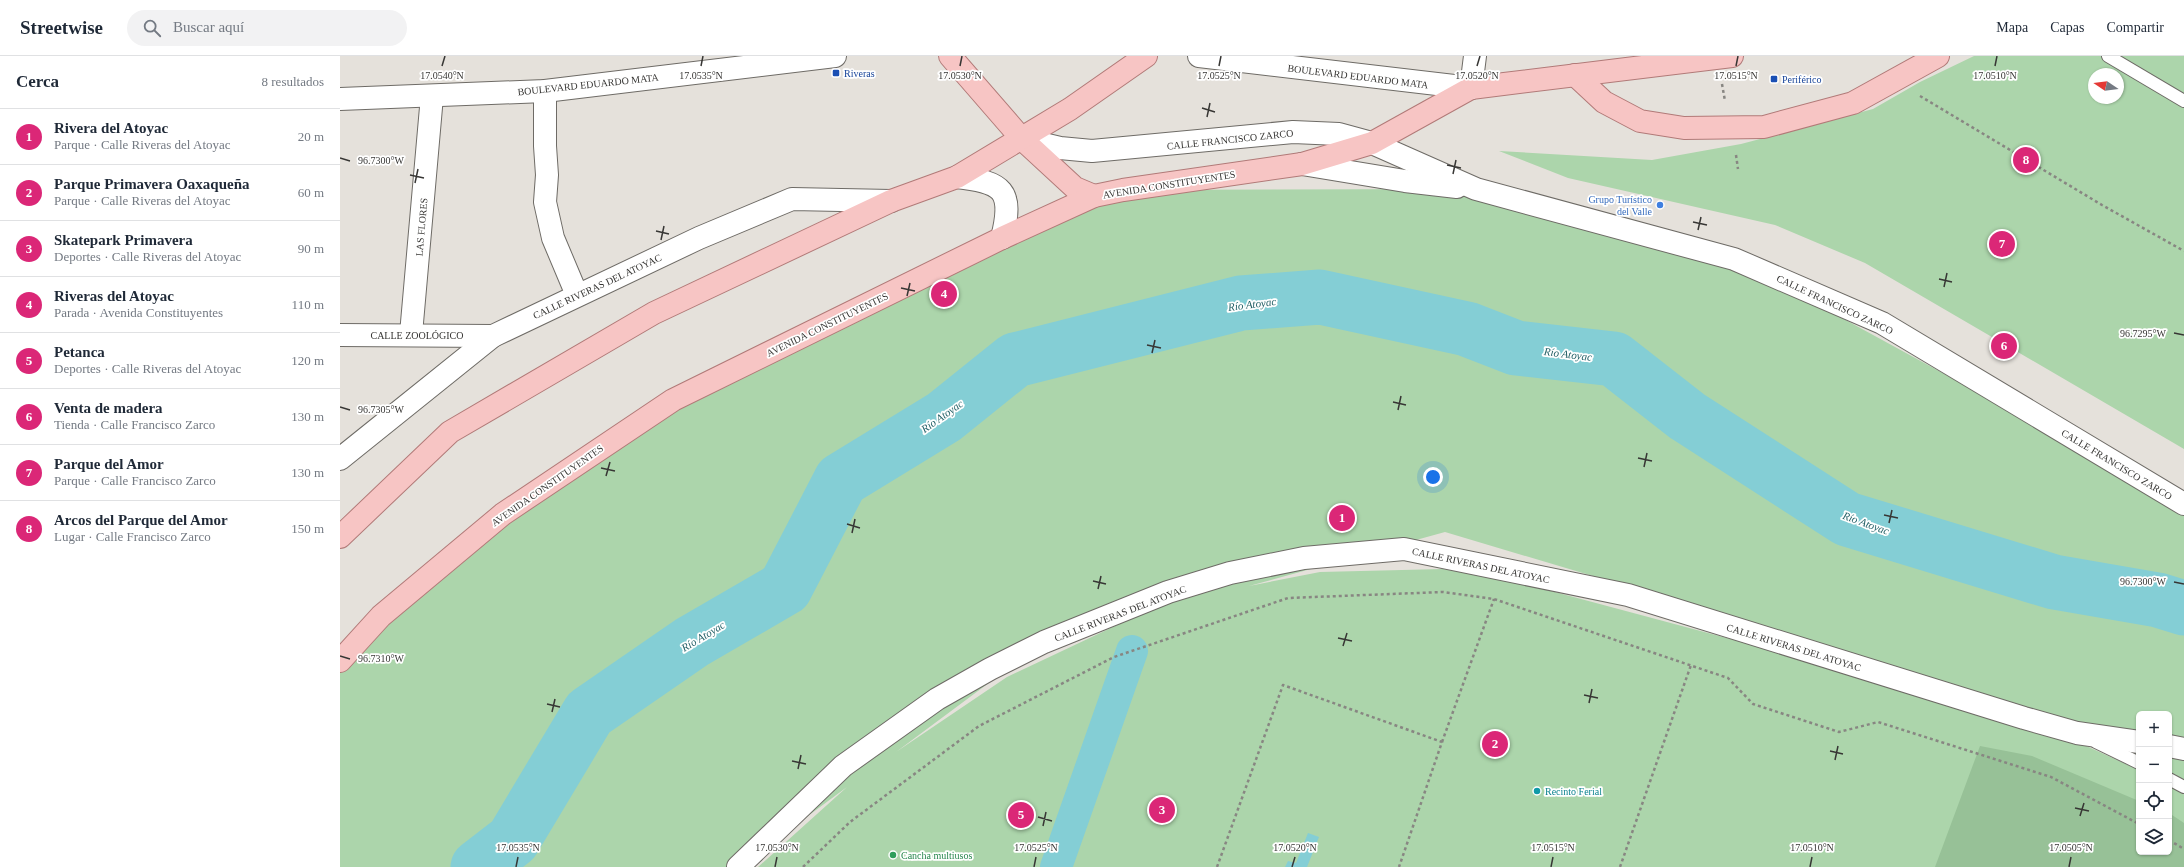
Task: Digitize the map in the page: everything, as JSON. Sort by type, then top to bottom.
[{"type":"main road","points":[[950,56],[1022,139],[1075,188],[1094,196]]},
{"type":"main road","points":[[340,537],[450,432],[654,313],[891,201],[957,177],[1022,139],[1146,56]]},
{"type":"main road","name":"BOULEVARD EDUARDO MATA","points":[[1471,88],[1732,56]]},
{"type":"main road","points":[[1575,75],[1604,102],[1640,121],[1684,128],[1764,127],[1853,104],[1938,56]]},
{"type":"main road","name":"AVENIDA CONSTITUYENTES","points":[[340,661],[381,616],[502,514],[673,400],[1002,238],[1094,196],[1123,190],[1302,164],[1372,143],[1471,88]]},
{"type":"street","name":"BOULEVARD EDUARDO MATA","points":[[340,99],[545,91],[834,56]]},
{"type":"street","name":"BOULEVARD EDUARDO MATA","points":[[1199,56],[1471,88]]},
{"type":"street","points":[[1471,88],[1475,56]]},
{"type":"street","points":[[545,91],[545,146],[547,175],[545,202],[553,238],[577,295]]},
{"type":"street","name":"LAS FLORES","points":[[411,334],[432,96]]},
{"type":"street","name":"CALLE FRANCISCO ZARCO","points":[[1022,139],[1060,148],[1092,151],[1293,132],[1339,134],[1372,143],[1476,189],[1734,259],[1882,323],[2184,504]]},
{"type":"street","name":"CALLE FRANCISCO ZARCO","points":[[1302,164],[1405,181],[1476,189]]},
{"type":"street","points":[[957,177],[981,180],[998,186],[1007,200],[1008,215],[1002,238]]},
{"type":"street","name":"CALLE RIVERAS DEL ATOYAC","points":[[340,459],[493,336],[577,295],[699,238],[792,199],[891,201]]},
{"type":"street","name":"CALLE ZOOLÓGICO","points":[[340,335],[411,334],[493,336]]},
{"type":"street","name":"CALLE RIVERAS DEL ATOYAC","points":[[738,867],[843,766],[937,700],[990,669],[1044,642],[1168,592],[1230,573],[1304,558],[1404,549],[1628,595],[2076,733],[2136,742]]},
{"type":"street","points":[[2172,747],[2184,749]]},
{"type":"lane","points":[[2108,56],[2184,101]]},
{"type":"lane","points":[[2076,733],[2136,762]]},
{"type":"lane","points":[[2172,781],[2184,787]]},
{"type":"path","points":[[1894,80],[2090,198],[2184,251]]},
{"type":"path","points":[[803,867],[850,822],[979,726],[1114,657],[1288,598],[1443,592],[1494,598],[1728,678],[1753,704],[1839,732],[1878,722],[2051,777],[2136,822]]},
{"type":"path","points":[[1399,867],[1494,598]]},
{"type":"path","points":[[1620,867],[1691,666]]},
{"type":"path","points":[[1217,867],[1283,685],[1442,742]]},
{"type":"path","points":[[2172,842],[2184,849]]},
{"type":"green space","points":[[1974,56],[2184,56],[2184,449],[1865,263],[1775,225],[1568,178],[1499,151],[1652,160],[1741,144],[1873,109],[1920,82]]},
{"type":"green space","points":[[1476,189],[1734,259],[2184,505],[2184,782],[2172,777],[2172,711],[2136,711],[2136,763],[2036,723],[2136,769],[2136,855],[2172,855],[2172,785],[2184,791],[2184,867],[758,867],[847,787],[739,867],[340,867],[340,671],[481,531],[673,400],[1123,190]],"holes":[[[1445,532],[1831,647],[2018,716],[1506,579],[1443,569],[1320,572],[1249,586]],[[1132,618],[1007,677],[896,752],[1044,642]]]},
{"type":"green space","points":[[1980,746],[2032,756],[2136,800],[2136,855],[2172,855],[2172,815],[2184,823],[2184,867],[1935,867]]},
{"type":"water","points":[[1308,833],[1319,837],[1307,867],[1285,867],[1288,861],[1296,863]]},
{"type":"waterway","name":"Río Atoyac","points":[[478,867],[513,840],[589,713],[692,642],[785,588],[841,480],[944,417],[1015,360],[1241,303],[1320,297],[1467,329],[1516,348],[1614,359],[1687,416],[1847,519],[2054,582],[2158,600],[2184,608]]},
{"type":"waterway","points":[[1056,867],[1132,651]]},
{"type":"place","name":"Riveras","points":[[836,73]]},
{"type":"place","name":"Periférico","points":[[1774,79]]},
{"type":"place","name":"Arcos del Parque del Amor","points":[[2026,160]]},
{"type":"place","name":"Grupo Turístico del Valle","points":[[1660,205]]},
{"type":"place","name":"Parque del Amor","points":[[2002,244]]},
{"type":"place","name":"Riveras del Atoyac","points":[[944,294]]},
{"type":"place","name":"Venta de madera","points":[[2004,346]]},
{"type":"place","name":"Rivera del Atoyac","points":[[1342,518]]},
{"type":"place","name":"Parque Primavera Oaxaqueña","points":[[1495,744]]},
{"type":"place","name":"Recinto Ferial","points":[[1537,791]]},
{"type":"place","name":"Skatepark Primavera","points":[[1162,810]]},
{"type":"place","name":"Petanca","points":[[1021,815]]},
{"type":"place","name":"Cancha multiusos","points":[[893,855]]}]
